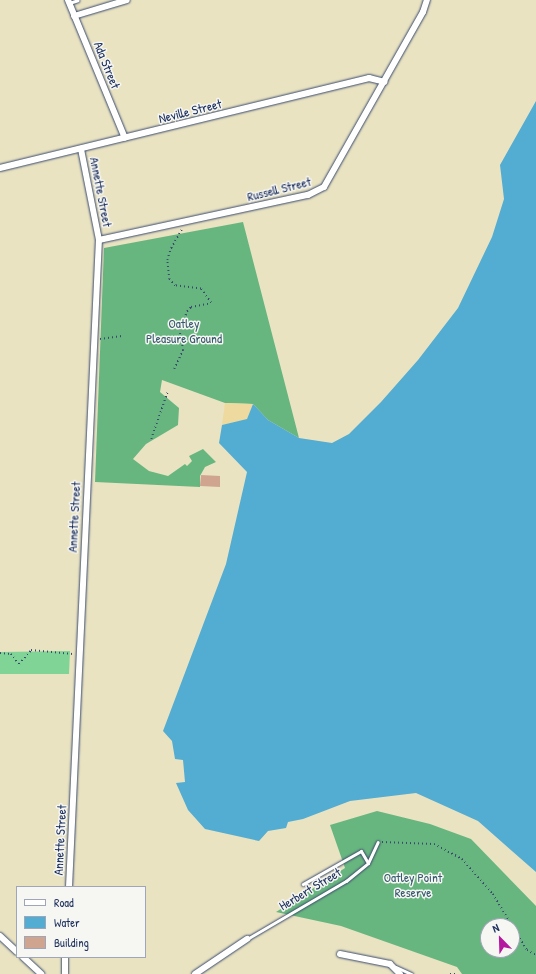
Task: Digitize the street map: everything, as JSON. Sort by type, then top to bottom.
[{"type":"street","points":[[74,16],[127,0]]},
{"type":"street","name":"Russell Street","points":[[99,240],[186,222],[320,190],[329,183],[423,12],[427,0]]},
{"type":"street","name":"Ada Street","points":[[69,1],[125,138]]},
{"type":"street","name":"Neville Street","points":[[0,168],[369,78],[385,82]]},
{"type":"street","name":"Annette Street","points":[[69,886],[99,240],[81,149]]},
{"type":"street","points":[[0,936],[16,951]]},
{"type":"street","name":"Herbert Street","points":[[195,974],[247,939]]},
{"type":"street","points":[[340,954],[390,964],[400,974]]},
{"type":"street","points":[[24,958],[41,974]]},
{"type":"street","points":[[65,958],[65,974]]},
{"type":"lane","points":[[69,1],[78,0]]},
{"type":"lane","points":[[368,863],[378,842]]},
{"type":"lane","name":"Herbert Street","points":[[247,939],[346,882],[368,863],[361,851],[303,884]]},
{"type":"lane","points":[[390,964],[411,974]]},
{"type":"path","points":[[174,369],[183,350],[179,330],[187,311],[191,307],[211,303],[200,289],[175,286],[166,272],[171,248],[186,222]]},
{"type":"path","points":[[94,339],[113,340],[122,336]]},
{"type":"path","points":[[151,439],[167,393]]},
{"type":"path","points":[[0,653],[12,654],[19,664],[31,650],[79,654]]},
{"type":"path","points":[[378,842],[434,844],[462,859],[493,894],[527,950],[536,955]]},
{"type":"path","points":[[450,974],[456,974]]},
{"type":"green space","name":"Oatley Pleasure Ground","points":[[243,222],[299,438],[268,420],[253,404],[225,403],[162,380],[160,392],[179,408],[178,425],[146,444],[133,459],[149,471],[168,476],[185,464],[187,466],[192,461],[189,456],[203,449],[216,462],[205,467],[200,476],[200,487],[95,482],[104,248]]},
{"type":"green space","points":[[70,651],[69,674],[0,674],[0,652]]},
{"type":"green space","name":"Oatley Point Reserve","points":[[377,811],[430,824],[471,839],[536,906],[536,974],[462,974],[457,967],[341,926],[276,912],[345,868],[330,825]]},
{"type":"sand","points":[[225,403],[253,404],[247,419],[222,425]]},
{"type":"water","points":[[536,101],[536,872],[478,821],[416,793],[350,801],[303,819],[288,822],[286,828],[268,831],[259,841],[205,829],[188,810],[176,783],[185,782],[183,760],[175,759],[172,741],[163,731],[226,564],[247,472],[219,443],[222,425],[247,419],[253,404],[268,420],[299,438],[332,443],[349,434],[381,402],[418,360],[458,308],[492,237],[504,199],[500,165]]},
{"type":"building","points":[[201,475],[220,476],[220,487],[200,486]]}]
